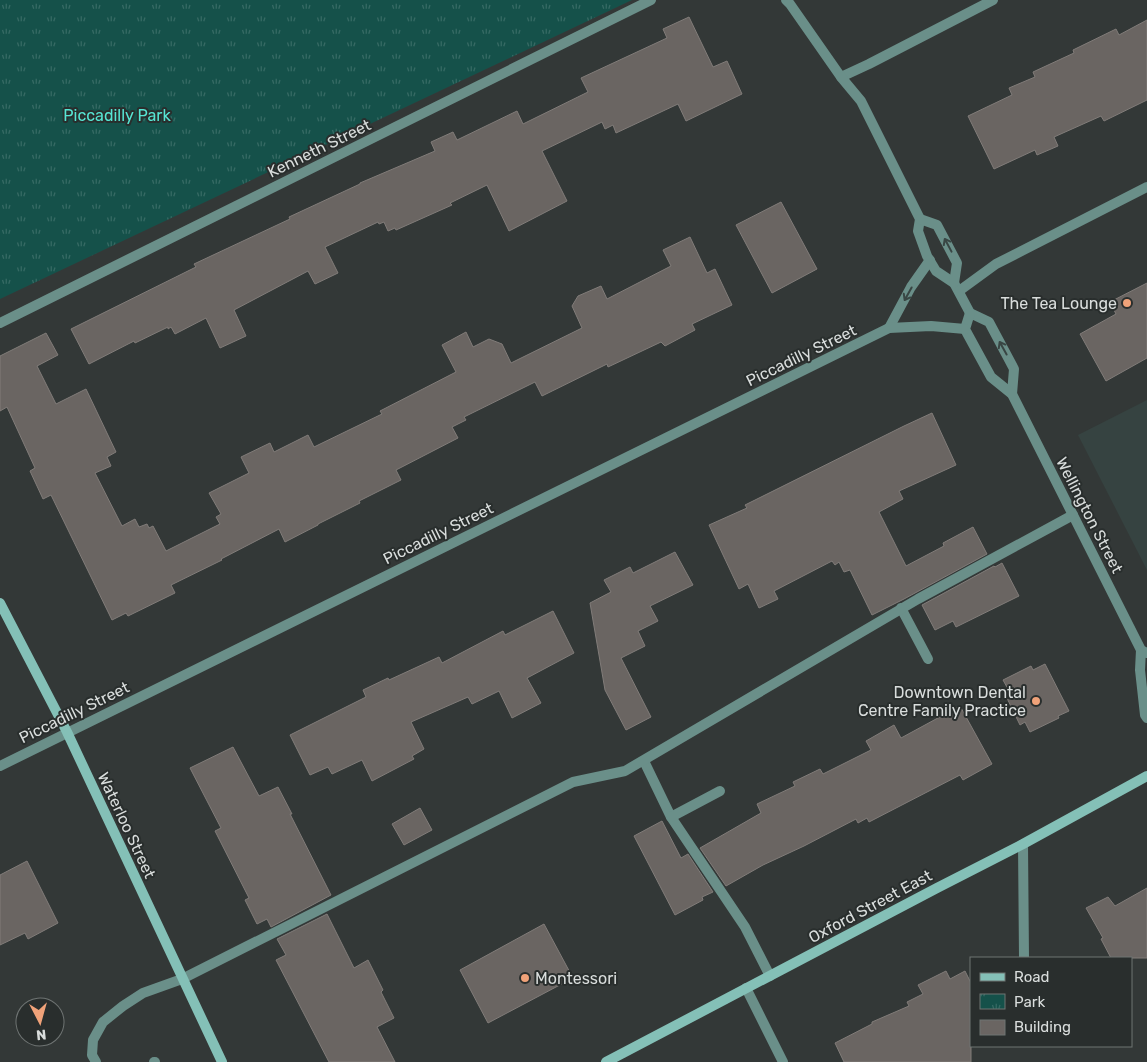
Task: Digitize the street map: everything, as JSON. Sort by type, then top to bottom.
[{"type":"main road","name":"Waterloo Street","points":[[0,603],[67,732],[222,1062]]},
{"type":"main road","name":"Oxford Street East","points":[[606,1062],[1023,844],[1147,776]]},
{"type":"street","name":"Kenneth Street","points":[[0,323],[651,0]]},
{"type":"street","points":[[786,0],[841,77],[861,101],[920,219],[918,231],[927,256],[936,271],[957,287],[970,313],[989,322],[1014,369],[1012,394]]},
{"type":"street","points":[[841,77],[993,0]]},
{"type":"street","points":[[957,287],[996,264],[1147,187]]},
{"type":"street","points":[[920,219],[937,225],[957,262],[957,287]]},
{"type":"street","points":[[889,328],[911,287],[930,260]]},
{"type":"street","points":[[966,329],[970,313]]},
{"type":"street","name":"Piccadilly Street","points":[[0,766],[889,328],[932,326],[966,329]]},
{"type":"street","name":"Wellington Street","points":[[966,329],[991,377],[1012,394],[1144,652],[1140,670],[1144,715],[1147,718]]},
{"type":"street","points":[[96,1062],[92,1055],[93,1040],[103,1022],[122,1006],[143,993],[182,979],[573,782],[626,771],[902,608],[1073,515]]},
{"type":"street","points":[[902,608],[928,659]]},
{"type":"street","points":[[644,761],[671,817],[744,927],[770,976]]},
{"type":"street","points":[[671,817],[720,791]]},
{"type":"street","points":[[1023,844],[1024,957]]},
{"type":"street","points":[[746,988],[783,1062]]},
{"type":"shaded area","points":[[1147,400],[1147,570],[1078,435]]},
{"type":"green space","name":"Piccadilly Park","points":[[0,0],[632,0],[0,299]]},
{"type":"building","points":[[689,17],[713,67],[727,61],[742,94],[686,121],[678,104],[616,133],[613,125],[605,129],[602,122],[542,151],[567,201],[509,231],[487,185],[450,203],[452,205],[396,230],[395,228],[388,231],[384,222],[379,224],[378,222],[325,247],[338,273],[315,284],[308,271],[234,310],[246,336],[220,348],[206,318],[175,334],[171,327],[168,329],[168,327],[135,343],[134,341],[89,364],[71,329],[196,267],[194,264],[290,219],[289,217],[360,183],[435,151],[431,142],[453,132],[457,140],[517,111],[523,124],[588,92],[581,78],[667,38],[663,29]]},
{"type":"building","points":[[1147,20],[1147,100],[1104,121],[1101,116],[1054,137],[1058,146],[1037,155],[1035,150],[994,169],[968,116],[1012,95],[1009,88],[1035,77],[1033,72],[1074,53],[1073,50],[1116,29],[1119,35]]},
{"type":"building","points":[[781,202],[817,269],[772,293],[736,225]]},
{"type":"building","points":[[690,237],[707,273],[715,269],[732,305],[692,324],[695,330],[665,346],[661,342],[608,367],[607,364],[542,396],[535,382],[464,417],[466,420],[452,427],[458,438],[396,470],[401,480],[285,542],[279,529],[171,585],[175,593],[128,616],[126,613],[112,620],[51,495],[43,499],[30,471],[35,468],[7,407],[0,411],[0,356],[46,333],[58,355],[37,366],[56,404],[86,389],[116,452],[107,457],[111,466],[95,473],[122,526],[135,519],[139,527],[147,524],[149,528],[153,526],[166,551],[220,524],[216,517],[221,514],[209,493],[249,473],[241,457],[270,443],[274,452],[308,435],[314,447],[382,414],[380,411],[456,372],[442,345],[466,332],[473,347],[489,339],[502,344],[511,363],[582,328],[572,306],[578,296],[601,286],[607,299],[671,266],[663,250]]},
{"type":"building","points":[[1147,283],[1147,358],[1106,381],[1080,334],[1116,314],[1110,302]]},
{"type":"building","points":[[932,413],[956,465],[899,491],[903,499],[879,512],[906,566],[944,546],[943,543],[973,527],[987,554],[872,615],[850,570],[844,572],[839,562],[835,565],[832,561],[774,591],[778,599],[759,608],[748,584],[739,589],[709,525],[747,508],[745,505]]},
{"type":"building","points":[[675,552],[693,585],[650,606],[658,621],[638,631],[645,646],[621,658],[651,717],[626,730],[605,690],[590,603],[611,592],[604,580],[630,567],[633,573]]},
{"type":"building","points":[[1002,563],[1019,596],[956,627],[953,621],[935,630],[922,605]]},
{"type":"building","points":[[553,611],[574,653],[527,678],[541,703],[512,718],[499,691],[472,704],[468,697],[411,722],[424,749],[412,756],[414,759],[372,781],[362,760],[332,774],[328,767],[310,775],[290,735],[366,697],[363,690],[388,678],[389,680],[439,657],[442,663],[503,631],[505,635]]},
{"type":"building","name":"Downtown Dental Centre Family Practice","points":[[1045,664],[1069,711],[1030,732],[1025,722],[1020,725],[1004,692],[1008,689],[1003,680],[1031,666],[1033,670]]},
{"type":"building","points":[[960,706],[992,764],[963,780],[960,775],[869,822],[867,818],[858,823],[856,819],[763,865],[726,886],[700,848],[761,813],[757,804],[795,786],[793,782],[820,769],[823,774],[871,750],[866,741],[894,725],[901,738]]},
{"type":"building","points":[[233,747],[259,796],[278,787],[331,895],[271,927],[267,919],[257,924],[245,900],[249,898],[215,831],[221,828],[190,768]]},
{"type":"building","points":[[420,808],[432,830],[404,845],[392,824]]},
{"type":"building","points":[[662,821],[681,858],[688,854],[713,892],[702,897],[703,900],[675,915],[634,836]]},
{"type":"building","points":[[27,861],[58,923],[28,939],[25,933],[0,945],[0,875]]},
{"type":"building","points":[[1147,888],[1147,958],[1110,957],[1101,939],[1103,938],[1086,908],[1108,897],[1115,906]]},
{"type":"building","points":[[327,914],[354,968],[368,960],[383,990],[381,992],[394,1018],[377,1027],[395,1062],[329,1062],[276,960],[286,955],[277,939]]},
{"type":"building","points":[[544,924],[573,978],[488,1023],[460,970]]},
{"type":"building","points":[[946,971],[950,979],[965,971],[970,981],[971,1062],[844,1062],[835,1043],[872,1024],[872,1022],[909,1006],[907,1002],[923,994],[918,985]]},
{"type":"place","name":"The Tea Lounge","points":[[1127,303]]},
{"type":"place","name":"Downtown Dental Centre Family Practice","points":[[1036,701]]},
{"type":"place","name":"Montessori","points":[[525,978]]}]
